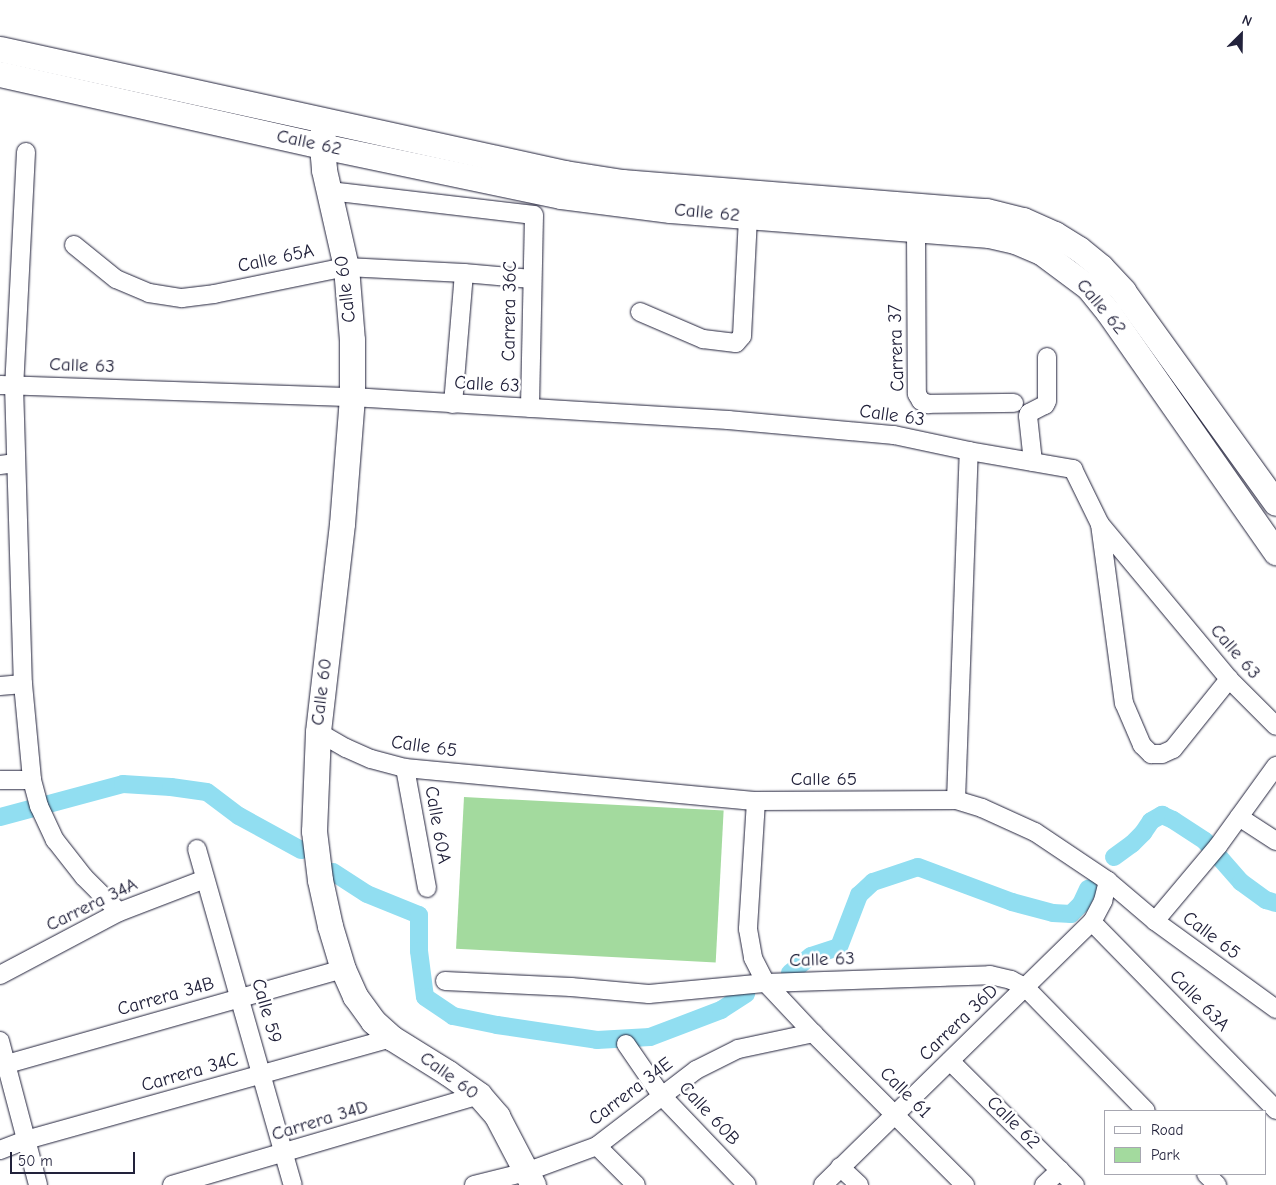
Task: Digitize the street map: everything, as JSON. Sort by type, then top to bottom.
[{"type":"main road","name":"Calle 62","points":[[0,48],[515,163],[622,182],[986,211],[1023,220],[1055,234],[1079,249],[1101,267],[1124,291],[1276,503]]},
{"type":"main road","name":"Calle 62","points":[[0,74],[322,146],[561,196],[670,210],[989,235],[1015,241],[1041,252],[1064,266],[1088,287],[1109,313],[1276,552]]},
{"type":"main road","name":"Calle 60","points":[[324,120],[322,146],[324,170],[346,266],[352,340],[352,397],[342,524],[318,732],[314,831],[320,880],[330,926],[343,969],[355,996],[373,1021],[392,1038],[479,1095],[497,1116],[514,1144],[530,1178]]},
{"type":"street","points":[[26,152],[7,385],[8,464],[32,780],[39,806],[55,840],[84,877],[119,912]]},
{"type":"street","name":"Carrera 36C","points":[[330,190],[534,215],[530,408]]},
{"type":"street","points":[[640,312],[703,339],[736,343],[742,336],[748,216]]},
{"type":"street","name":"Carrera 37","points":[[916,230],[917,394],[922,401],[928,404],[1014,402]]},
{"type":"street","name":"Calle 65A","points":[[74,245],[116,279],[149,294],[182,298],[214,294],[346,266],[532,279]]},
{"type":"street","points":[[453,404],[464,273]]},
{"type":"street","points":[[1033,462],[1028,416],[1029,413],[1046,405],[1048,401],[1047,357]]},
{"type":"street","name":"Calle 63","points":[[7,385],[352,397],[728,420],[894,435],[969,451],[1073,469],[1100,524],[1229,679],[1276,726]]},
{"type":"street","points":[[956,800],[969,451]]},
{"type":"street","points":[[1100,524],[1124,702],[1142,745],[1151,754],[1162,754],[1173,749],[1229,679]]},
{"type":"street","points":[[0,686],[24,684]]},
{"type":"street","name":"Calle 65","points":[[318,732],[371,759],[405,768],[756,801],[956,800],[991,811],[1035,832],[1108,881],[1155,921],[1276,1009]]},
{"type":"street","points":[[1155,921],[1213,852],[1276,766]]},
{"type":"street","name":"Calle 60A","points":[[405,768],[427,888]]},
{"type":"street","points":[[0,780],[32,780]]},
{"type":"street","points":[[756,801],[748,929],[753,958],[766,982],[813,1033]]},
{"type":"street","points":[[1238,817],[1276,841]]},
{"type":"street","name":"Calle 59","points":[[197,849],[293,1185]]},
{"type":"street","name":"Carrera 34A","points":[[0,975],[119,912],[205,879]]},
{"type":"street","name":"Carrera 36D","points":[[823,1185],[1092,922],[1103,902],[1108,881]]},
{"type":"street","name":"Calle 63A","points":[[1092,922],[1276,1110]]},
{"type":"street","name":"Carrera 34B","points":[[3,1065],[343,969]]},
{"type":"street","name":"Calle 63","points":[[445,981],[571,987],[649,994],[766,982],[990,975],[1011,980],[1025,988],[1145,1110]]},
{"type":"street","name":"Carrera 34E","points":[[474,1185],[530,1178],[597,1146],[696,1070],[738,1049],[813,1033]]},
{"type":"street","name":"Calle 61","points":[[813,1033],[966,1185]]},
{"type":"street","name":"Carrera 34C","points":[[0,1150],[26,1140],[392,1038]]},
{"type":"street","points":[[0,1041],[3,1065],[38,1185]]},
{"type":"street","name":"Calle 60B","points":[[626,1044],[661,1095],[747,1185]]},
{"type":"street","name":"Calle 62","points":[[950,1061],[1076,1185]]},
{"type":"street","name":"Carrera 34D","points":[[172,1185],[284,1154],[479,1095]]},
{"type":"street","points":[[597,1146],[636,1185]]},
{"type":"street","points":[[840,1168],[859,1185]]},
{"type":"street","points":[[1044,1185],[1060,1170]]},
{"type":"street","points":[[1207,1175],[1217,1185]]},
{"type":"green space","points":[[464,797],[724,811],[716,962],[456,949]]},
{"type":"waterway","points":[[0,817],[123,784],[171,787],[207,792],[239,816],[301,850]]},
{"type":"waterway","points":[[1114,857],[1132,844],[1151,821],[1162,815],[1205,841],[1241,882],[1266,900],[1276,903]]},
{"type":"waterway","points":[[790,973],[811,956],[839,947],[859,895],[873,882],[918,867],[1012,902],[1053,913],[1071,914],[1081,904],[1088,889]]},
{"type":"waterway","points":[[333,872],[367,894],[419,915],[419,951],[425,997],[453,1016],[497,1025],[597,1040],[650,1037],[721,1010],[746,994]]}]
